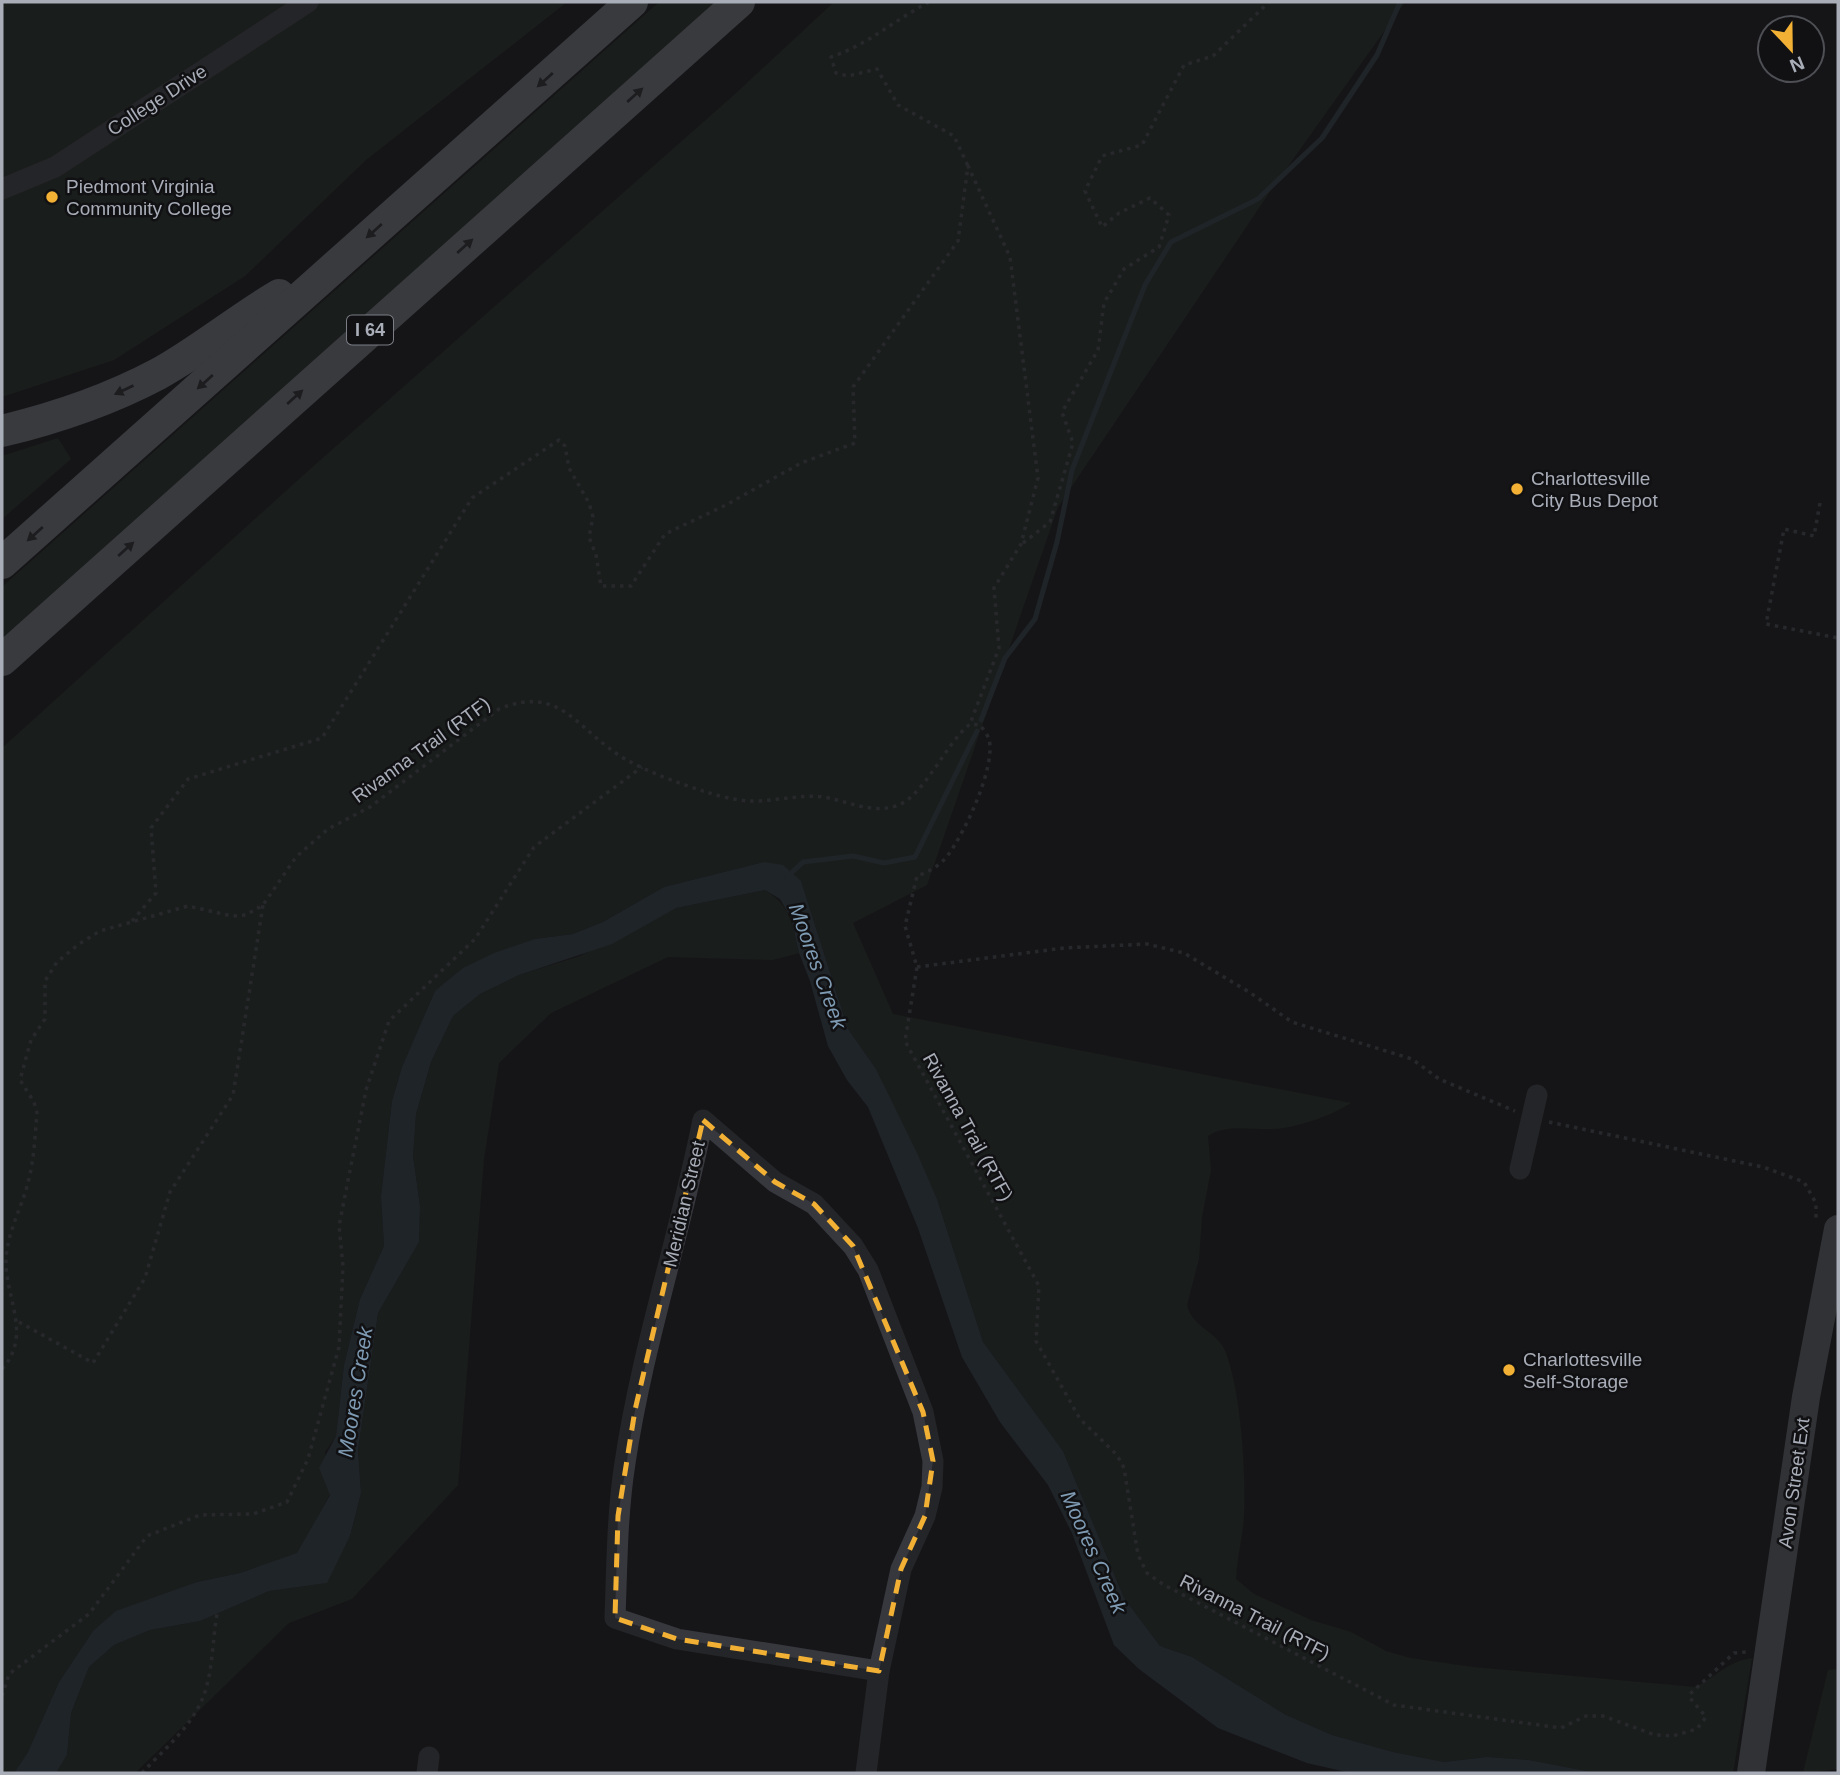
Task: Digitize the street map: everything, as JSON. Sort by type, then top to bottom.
[{"type":"highway","points":[[2,563],[632,2]]},
{"type":"highway","name":"I 64","points":[[2,660],[740,2]]},
{"type":"highway","points":[[2,431],[81,407],[159,373],[262,305],[349,253]]},
{"type":"highway","points":[[2,674],[85,585]]},
{"type":"main road","name":"Avon Street Ext","points":[[1751,1773],[1806,1397],[1838,1229]]},
{"type":"street","name":"College Drive","points":[[2,189],[55,167],[308,2]]},
{"type":"street","points":[[1520,1169],[1537,1095]]},
{"type":"street","name":"Meridian Street","points":[[866,1773],[879,1671],[901,1569],[925,1516],[932,1487],[933,1461],[923,1412],[868,1270],[853,1246],[814,1204],[775,1182],[703,1120],[687,1201],[625,1462],[618,1516],[615,1618],[677,1639],[879,1671]]},
{"type":"path","points":[[929,2],[897,19],[860,47],[831,57],[836,73],[848,76],[877,69],[898,105],[954,136],[1010,257],[1038,478],[1021,544],[993,588],[999,648],[971,724]]},
{"type":"path","points":[[1021,544],[1050,522],[1073,443],[1062,412],[1098,350],[1104,303],[1124,269],[1159,247],[1169,215],[1150,198],[1119,213],[1102,227],[1085,191],[1102,156],[1142,145],[1184,65],[1213,56],[1269,2]]},
{"type":"path","points":[[132,922],[156,893],[151,828],[188,779],[321,738],[472,498],[548,447],[559,440],[565,446],[569,468],[589,503],[593,516],[589,537],[596,555],[601,586],[631,586],[665,534],[726,505],[802,463],[855,443],[853,387],[958,241],[968,166]]},
{"type":"path","points":[[1820,503],[1814,536],[1784,529],[1766,624],[1838,638]]},
{"type":"path","name":"Rivanna Trail (RTF)","points":[[263,905],[296,857],[328,829],[370,807],[499,709],[517,701],[543,700],[563,708],[599,743],[642,767],[706,792],[747,801],[821,797],[873,809],[898,806],[914,794],[957,734],[971,724],[980,725],[989,737],[990,757],[974,808],[947,857],[932,870],[916,876],[905,926],[917,967],[905,1041],[1039,1286],[1036,1341],[1080,1419],[1117,1455],[1124,1468],[1132,1536],[1147,1573],[1164,1585],[1394,1705],[1561,1728],[1586,1716],[1595,1715],[1616,1719],[1655,1735],[1685,1734],[1697,1729],[1706,1717],[1690,1698],[1690,1693],[1734,1653],[1756,1653]]},
{"type":"path","points":[[2,1696],[9,1674],[89,1614],[148,1536],[200,1515],[253,1514],[287,1502],[308,1459],[339,1347],[343,1266],[339,1226],[366,1090],[389,1021],[475,939],[534,847],[642,767]]},
{"type":"path","points":[[2,1369],[15,1347],[18,1322],[6,1266],[9,1236],[29,1182],[37,1113],[34,1102],[20,1080],[31,1040],[45,1019],[46,981],[57,962],[100,931],[188,906],[232,916],[246,915],[263,905]]},
{"type":"path","points":[[18,1322],[93,1363],[145,1278],[170,1192],[233,1095],[263,905]]},
{"type":"path","points":[[142,1773],[189,1723],[200,1705],[207,1686],[217,1614]]},
{"type":"highlighted area","points":[[703,1120],[775,1182],[814,1204],[853,1246],[923,1412],[933,1461],[925,1516],[901,1569],[879,1671],[677,1639],[615,1618],[618,1516],[635,1410]]},
{"type":"shaded area","points":[[2,2],[567,2],[366,160],[245,276],[114,360],[2,397]]},
{"type":"shaded area","points":[[659,2],[729,2],[2,648],[2,587]]},
{"type":"shaded area","points":[[834,2],[1405,2],[1269,193],[1058,507],[927,885],[853,923],[893,1014],[1351,1103],[1327,1115],[1292,1126],[1274,1129],[1225,1129],[1208,1136],[1211,1170],[1202,1217],[1199,1259],[1187,1305],[1194,1319],[1217,1339],[1226,1353],[1235,1389],[1243,1455],[1244,1497],[1236,1579],[1254,1594],[1311,1620],[1351,1632],[1386,1651],[1410,1658],[1473,1667],[1695,1687],[1728,1666],[1752,1658],[1733,1773],[1597,1773],[1529,1760],[1487,1757],[1444,1762],[1393,1752],[1332,1735],[1286,1715],[1192,1657],[1160,1646],[1124,1598],[1063,1451],[983,1342],[937,1199],[876,1069],[848,1029],[801,881],[764,862],[664,887],[603,922],[573,934],[535,939],[435,991],[402,1067],[392,1101],[381,1196],[384,1246],[360,1299],[344,1365],[336,1436],[325,1452],[330,1494],[298,1553],[240,1573],[196,1582],[93,1631],[59,1682],[28,1752],[14,1773],[2,1773],[2,748],[308,471],[734,95]]},
{"type":"shaded area","points":[[58,438],[71,459],[2,519],[2,456]]},
{"type":"shaded area","points":[[765,890],[781,903],[790,917],[799,953],[773,960],[668,957],[551,1013],[499,1063],[484,1159],[458,1485],[352,1599],[289,1623],[135,1773],[56,1773],[67,1755],[71,1713],[89,1667],[114,1645],[150,1630],[200,1621],[269,1591],[326,1583],[350,1536],[361,1493],[358,1450],[378,1313],[419,1242],[420,1206],[413,1156],[416,1114],[431,1062],[453,1016],[480,994],[519,975],[580,956],[676,908]]},
{"type":"shaded area","points":[[1838,1669],[1838,1769],[1803,1773],[1828,1670]]},
{"type":"water","name":"Moores Creek","points":[[764,862],[783,865],[801,881],[848,1029],[876,1069],[937,1199],[983,1342],[1063,1451],[1124,1598],[1160,1646],[1192,1657],[1286,1715],[1332,1735],[1393,1752],[1444,1762],[1487,1757],[1529,1760],[1597,1773],[1351,1773],[1307,1763],[1218,1728],[1139,1669],[1114,1645],[1072,1533],[1048,1485],[1000,1422],[962,1357],[918,1228],[868,1107],[847,1080],[828,1046],[791,918],[780,899],[765,890],[676,908],[612,944],[519,975],[480,994],[453,1016],[431,1062],[416,1114],[413,1156],[420,1206],[419,1242],[378,1313],[358,1450],[361,1493],[350,1536],[327,1583],[269,1591],[200,1621],[150,1630],[114,1645],[89,1667],[71,1713],[67,1755],[56,1773],[14,1773],[28,1752],[59,1682],[93,1631],[116,1611],[197,1582],[240,1573],[297,1553],[330,1495],[319,1468],[336,1436],[344,1365],[360,1299],[384,1246],[381,1196],[392,1101],[402,1067],[435,991],[463,968],[494,953],[535,939],[573,934],[603,922],[664,887]]},
{"type":"waterway","points":[[981,720],[1005,658],[1035,619],[1057,542],[1072,470],[1145,285],[1171,242],[1258,199],[1322,138],[1377,55],[1400,2]]},
{"type":"waterway","points":[[787,877],[803,862],[853,856],[884,863],[915,857],[977,731]]},
{"type":"place","name":"Piedmont Virginia Community College","points":[[52,197]]},
{"type":"place","name":"Charlottesville City Bus Depot","points":[[1517,489]]},
{"type":"place","name":"Charlottesville Self-Storage","points":[[1509,1370]]}]
